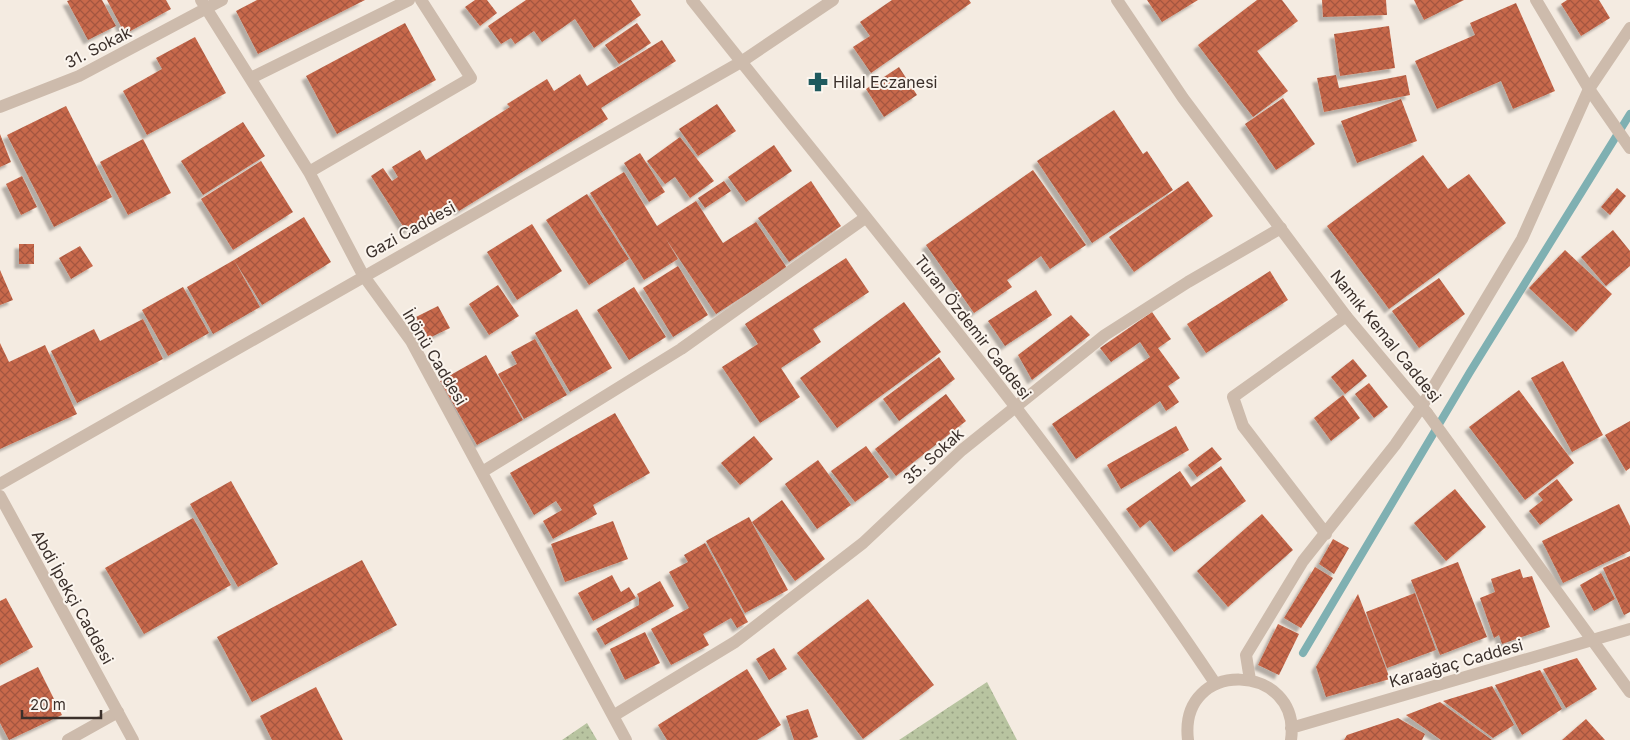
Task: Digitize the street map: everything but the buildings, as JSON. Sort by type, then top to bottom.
[{"type":"street","name":"31. Sokak","points":[[0,107],[79,76],[204,4],[222,0]]},
{"type":"street","points":[[251,78],[409,0]]},
{"type":"street","points":[[308,172],[471,78],[421,0]]},
{"type":"street","name":"Turan Özdemir Caddesi","points":[[692,0],[1016,407],[1166,610],[1215,684]]},
{"type":"street","name":"Gazi Caddesi","points":[[0,484],[363,275],[742,62],[833,0]]},
{"type":"street","name":"Namık Kemal Caddesi","points":[[1117,0],[1183,98],[1346,316],[1450,442],[1630,692]]},
{"type":"street","points":[[1536,0],[1589,89],[1630,148]]},
{"type":"street","name":"İnönü Caddesi","points":[[204,4],[308,172],[363,275],[411,341],[626,740]]},
{"type":"street","points":[[1250,680],[1246,656],[1303,561],[1425,410],[1522,240],[1589,89],[1630,28]]},
{"type":"street","points":[[482,472],[681,349],[865,218]]},
{"type":"street","name":"35. Sokak","points":[[613,716],[734,642],[863,543],[962,450],[1105,335],[1188,282],[1281,228]]},
{"type":"street","points":[[1326,534],[1243,426],[1233,397],[1346,316]]},
{"type":"street","name":"Abdi İpekçi Caddesi","points":[[0,496],[133,740]]},
{"type":"street","name":"Karaağaç Caddesi","points":[[1291,734],[1630,629]]},
{"type":"street","points":[[1188,740],[1186,728],[1190,710],[1200,694],[1215,684],[1232,679],[1250,680],[1271,689],[1286,706],[1291,734]]},
{"type":"street","points":[[68,740],[118,712]]},
{"type":"green space","points":[[987,682],[1017,740],[899,740]]},
{"type":"green space","points":[[587,723],[597,740],[562,740]]},
{"type":"waterway","points":[[1303,653],[1470,372],[1630,114]]},
{"type":"place","name":"Hilal Eczanesi","points":[[818,82]]}]
